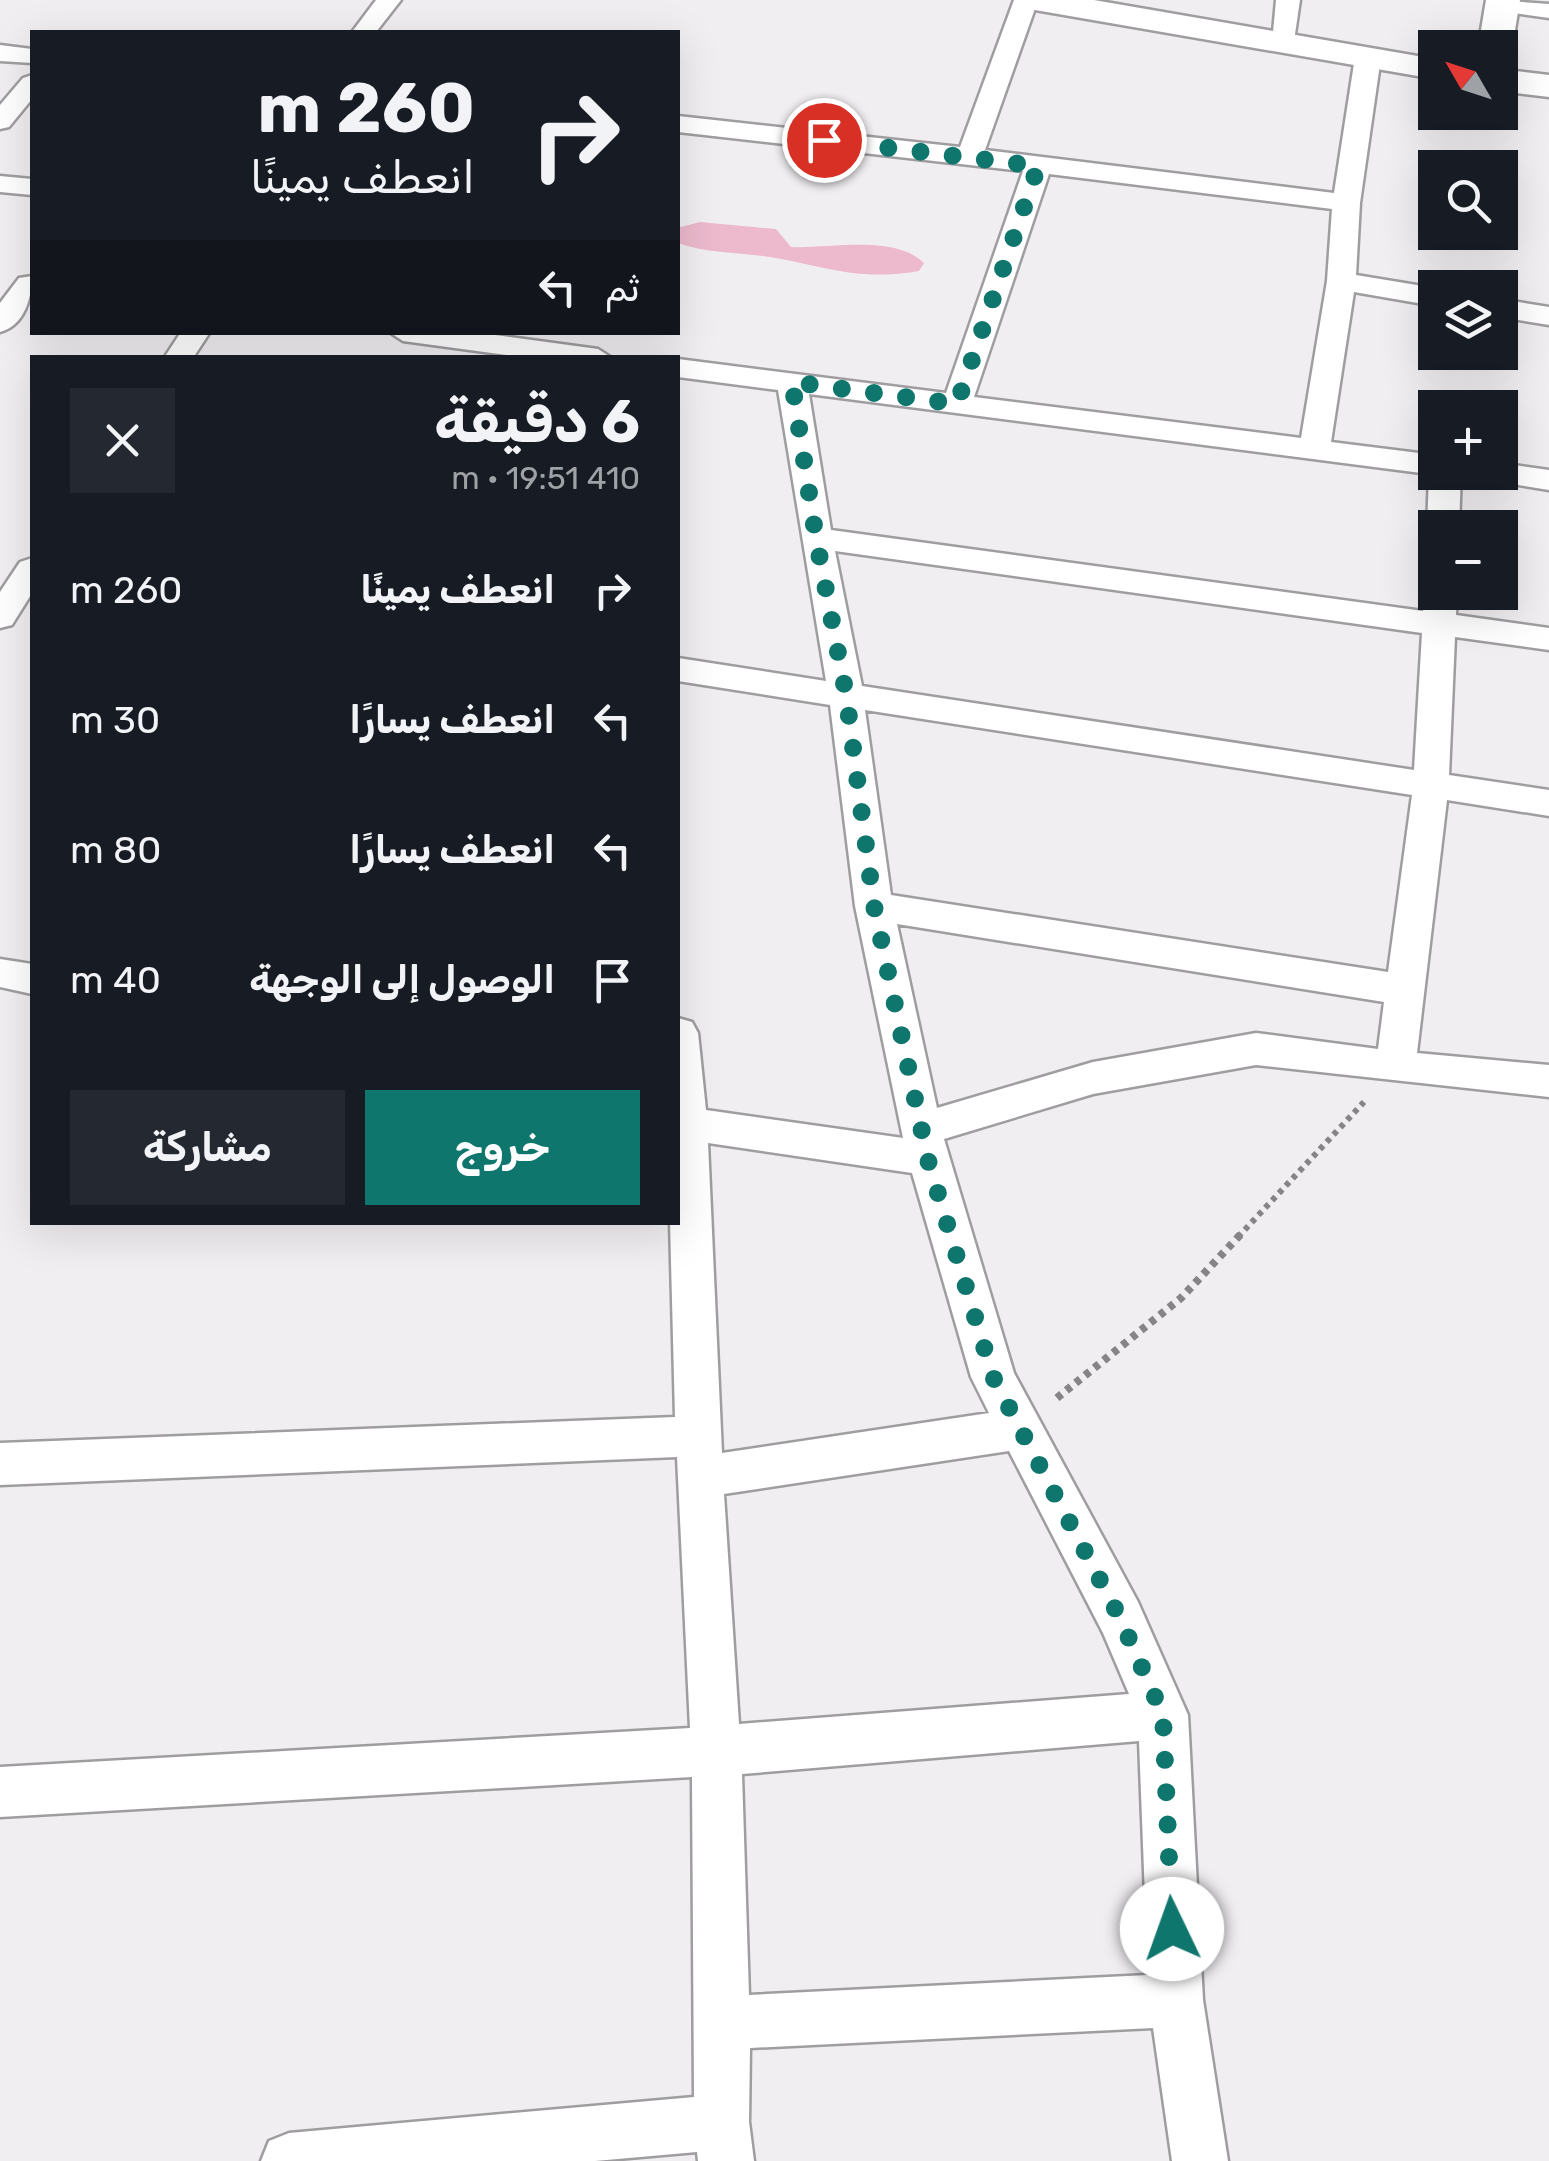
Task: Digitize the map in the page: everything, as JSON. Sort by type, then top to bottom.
[{"type":"street","points":[[366,30],[389,0]]},
{"type":"street","points":[[970,156],[1026,0]]},
{"type":"street","points":[[1035,0],[1418,66]]},
{"type":"street","points":[[1284,43],[1288,0]]},
{"type":"street","points":[[1498,30],[1503,3],[1549,11]]},
{"type":"street","points":[[0,53],[30,56]]},
{"type":"street","points":[[1314,450],[1341,281],[1346,203],[1368,57]]},
{"type":"street","points":[[1518,82],[1549,86]]},
{"type":"street","points":[[0,121],[30,85]]},
{"type":"street","points":[[680,124],[1346,203]]},
{"type":"street","points":[[957,404],[1038,166]]},
{"type":"street","points":[[0,184],[30,187]]},
{"type":"street","points":[[1341,281],[1418,293]]},
{"type":"street","points":[[0,323],[21,283]]},
{"type":"street","points":[[1518,311],[1549,316]]},
{"type":"street","points":[[449,335],[510,339],[584,355]]},
{"type":"street","points":[[680,368],[1418,463]]},
{"type":"street","points":[[792,382],[846,694],[874,906],[925,1144],[993,1377],[1120,1618],[1163,1715],[1176,2000],[1200,2161]]},
{"type":"street","points":[[1518,476],[1549,480]]},
{"type":"street","points":[[816,538],[1418,606]]},
{"type":"street","points":[[0,618],[30,571]]},
{"type":"street","points":[[1395,1067],[1431,787],[1440,610]]},
{"type":"street","points":[[1444,610],[1549,639]]},
{"type":"street","points":[[680,670],[1549,803]]},
{"type":"street","points":[[874,906],[1405,990]]},
{"type":"street","points":[[682,1123],[925,1144],[1093,1078],[1256,1049],[1549,1081]]},
{"type":"street","points":[[289,2161],[723,2142],[716,1751],[680,1078]]},
{"type":"street","points":[[0,1464],[700,1457],[1019,1430]]},
{"type":"street","points":[[0,1792],[716,1751],[1163,1715]]},
{"type":"street","points":[[723,2023],[1176,2000]]},
{"type":"path","points":[[1019,1430],[1180,1298],[1395,1067]]},
{"type":"shaded area","points":[[700,222],[776,229],[791,247],[879,246],[911,254],[924,263],[919,271],[896,274],[840,271],[699,249],[680,244],[681,227]]},
{"type":"route","points":[[824,140],[1038,166],[957,404],[792,382],[846,694],[874,906],[928,1160],[993,1377],[1120,1618],[1163,1715],[1172,1929]]}]
